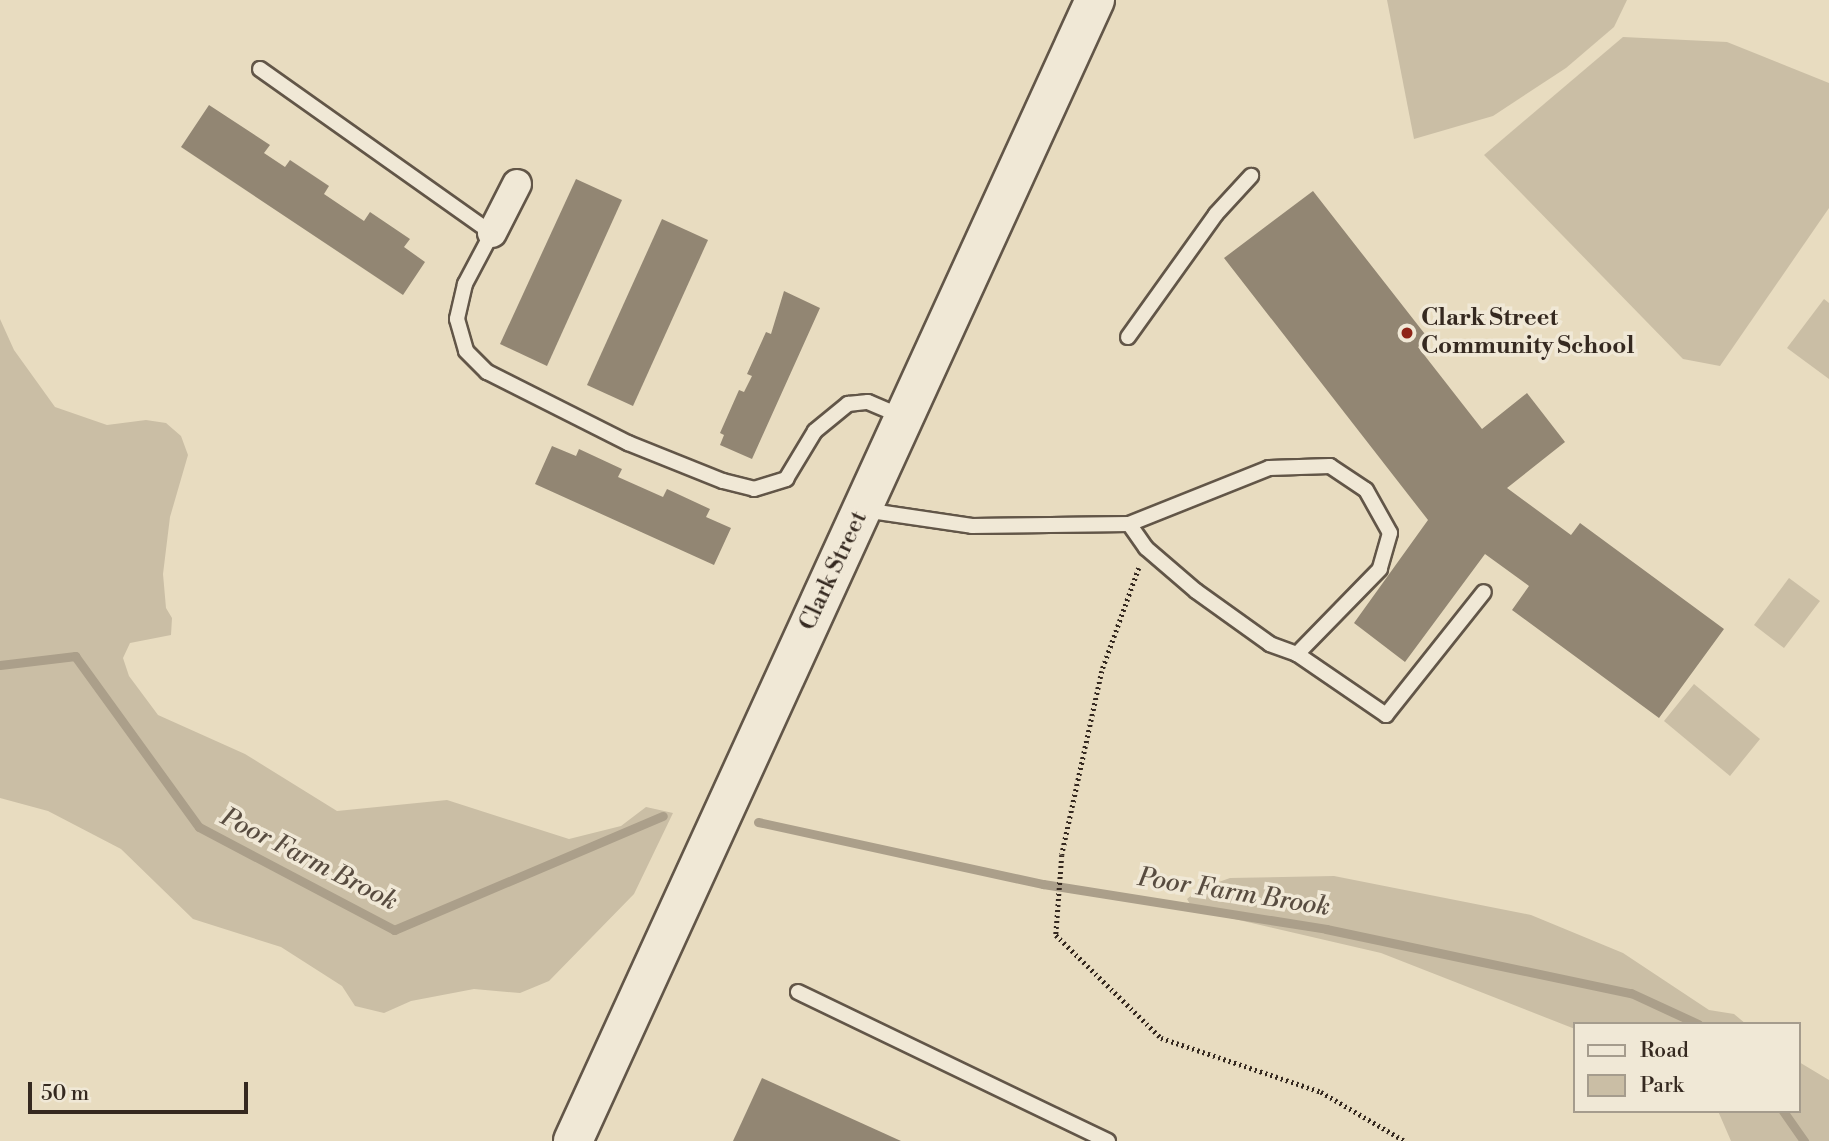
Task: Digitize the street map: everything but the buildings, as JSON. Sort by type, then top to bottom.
[{"type":"street","name":"Clark Street","points":[[573,1141],[1095,0]]},
{"type":"street","points":[[492,233],[517,184]]},
{"type":"lane","points":[[260,69],[492,233],[461,295],[457,318],[466,351],[487,372],[628,443],[723,481],[762,488],[786,479],[815,431],[848,404],[868,402],[904,418]]},
{"type":"lane","points":[[1128,337],[1216,214],[1251,176]]},
{"type":"lane","points":[[863,509],[972,526],[1129,524],[1269,468],[1330,466],[1367,490],[1390,533],[1380,569],[1297,654]]},
{"type":"lane","points":[[1129,524],[1146,548],[1207,599],[1270,643],[1297,654],[1385,715],[1484,592]]},
{"type":"lane","points":[[798,992],[1108,1141]]},
{"type":"path","points":[[1146,548],[1102,671],[1062,855],[1056,935],[1161,1038],[1321,1092],[1405,1141]]},
{"type":"green space","points":[[1387,0],[1627,0],[1614,27],[1566,68],[1493,116],[1414,139]]},
{"type":"green space","points":[[1623,37],[1727,42],[1829,83],[1829,208],[1720,366],[1683,359],[1484,155]]},
{"type":"green space","points":[[1824,299],[1829,303],[1829,379],[1787,348]]},
{"type":"green space","points":[[0,319],[14,350],[55,407],[107,425],[146,420],[166,423],[181,436],[188,455],[170,517],[163,574],[166,608],[172,618],[171,635],[130,643],[123,658],[129,676],[158,715],[245,754],[337,811],[447,800],[569,839],[621,826],[646,807],[673,813],[634,894],[549,981],[520,993],[474,989],[411,1001],[384,1013],[355,1006],[342,986],[281,947],[193,919],[121,849],[48,811],[0,798]]},
{"type":"green space","points":[[1789,578],[1820,601],[1784,648],[1754,625]]},
{"type":"green space","points":[[1694,684],[1760,739],[1730,776],[1664,721]]},
{"type":"green space","points":[[1334,876],[1531,915],[1623,953],[1709,1010],[1734,1014],[1744,1022],[1574,1022],[1574,1029],[1381,953],[1226,917],[1191,906],[1187,899],[1199,889],[1230,878]]},
{"type":"green space","points":[[1801,1063],[1829,1080],[1829,1141],[1731,1141],[1719,1113],[1801,1113]]},
{"type":"waterway","name":"Poor Farm Brook","points":[[0,665],[75,656],[199,827],[394,930],[663,816]]},
{"type":"waterway","name":"Poor Farm Brook","points":[[758,822],[1043,884],[1326,929],[1631,993],[1694,1022]]},
{"type":"waterway","name":"Poor Farm Brook","points":[[1784,1113],[1804,1141]]},
{"type":"place","name":"Clark Street Community School","points":[[1407,333]]}]
